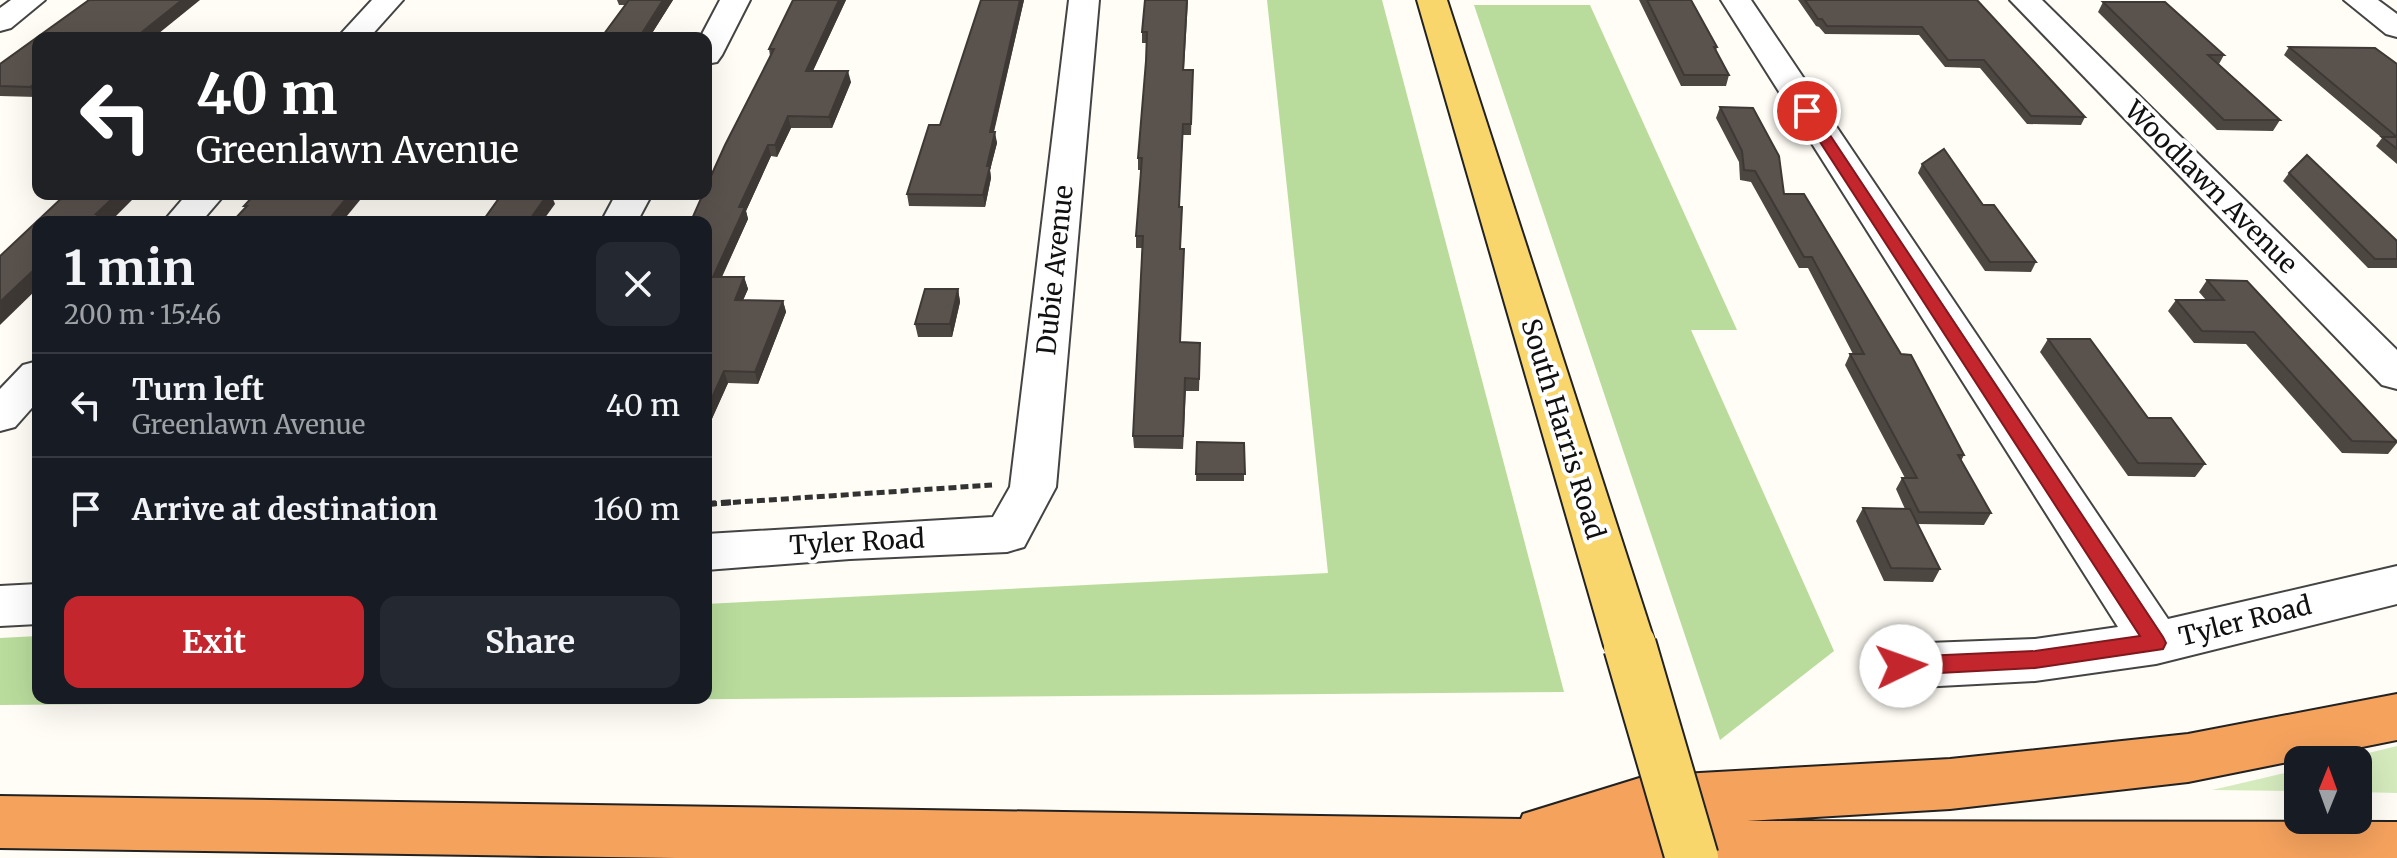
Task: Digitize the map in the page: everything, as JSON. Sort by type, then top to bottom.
[{"type":"highway","points":[[1499,846],[1646,802],[1950,784],[2172,760],[2397,717]]},
{"type":"highway","points":[[0,822],[1499,846],[1992,851],[2397,849]]},
{"type":"main road","name":"South Harris Road","points":[[1432,0],[1692,858]]},
{"type":"street","points":[[0,22],[30,0]]},
{"type":"street","points":[[358,32],[388,0]]},
{"type":"street","points":[[712,44],[735,0]]},
{"type":"street","name":"Dubie Avenue","points":[[1007,534],[1033,487],[1084,0]]},
{"type":"street","points":[[1736,0],[2156,643]]},
{"type":"street","name":"Woodlawn Avenue","points":[[2025,0],[2397,375]]},
{"type":"street","points":[[2359,0],[2397,28]]},
{"type":"street","points":[[187,216],[201,200]]},
{"type":"street","points":[[0,416],[32,381]]},
{"type":"street","name":"Tyler Road","points":[[712,552],[1007,534]]},
{"type":"street","name":"Tyler Road","points":[[1901,666],[2035,660],[2156,643],[2397,585]]},
{"type":"street","points":[[0,606],[32,604]]},
{"type":"path","points":[[712,504],[996,485]]},
{"type":"green space","points":[[1267,0],[1382,0],[1564,692],[712,699],[712,604],[1328,573]]},
{"type":"green space","points":[[1474,5],[1590,5],[1737,330],[1691,330],[1834,651],[1720,740]]},
{"type":"green space","points":[[32,636],[32,704],[120,704],[0,705],[0,638]]},
{"type":"green space","points":[[2397,746],[2397,793],[2372,792],[2372,752]]},
{"type":"green space","points":[[2284,773],[2284,791],[2212,790]]},
{"type":"building","points":[[89,0],[182,0],[142,32],[44,32]]},
{"type":"building","points":[[629,0],[663,0],[643,32],[605,32]]},
{"type":"building","points":[[793,0],[839,0],[806,71],[848,71],[829,117],[788,116],[775,145],[768,145],[739,207],[745,207],[713,277],[744,277],[735,300],[783,301],[755,372],[724,371],[712,398],[712,216],[693,216],[700,200],[712,200],[712,174],[774,49],[769,49]]},
{"type":"building","points":[[981,0],[1020,0],[990,132],[995,132],[983,195],[907,194],[929,125],[940,125]]},
{"type":"building","points":[[1145,0],[1187,0],[1183,70],[1193,70],[1191,124],[1183,124],[1179,207],[1182,207],[1180,249],[1184,249],[1180,342],[1200,343],[1199,379],[1185,378],[1183,436],[1133,436],[1143,236],[1136,236],[1142,158],[1138,158],[1146,61],[1147,32],[1142,32]]},
{"type":"building","points":[[1647,0],[1691,0],[1729,75],[1684,75]]},
{"type":"building","points":[[1805,0],[1977,0],[2085,117],[2031,116],[1984,60],[1948,60],[1922,27],[1827,26]]},
{"type":"building","points":[[2103,2],[2165,2],[2224,55],[2208,55],[2280,120],[2224,120]]},
{"type":"building","points":[[32,41],[30,87],[0,86],[0,64]]},
{"type":"building","points":[[2289,47],[2375,48],[2397,64],[2397,137]]},
{"type":"building","points":[[1720,107],[1753,108],[1779,156],[1784,194],[1804,194],[1901,354],[1911,355],[1964,455],[1958,455],[1991,513],[1919,512],[1902,478],[1917,478],[1850,354],[1864,354],[1812,257],[1804,257],[1755,171],[1744,170],[1742,151]]},
{"type":"building","points":[[2382,137],[2397,137],[2397,149]]},
{"type":"building","points":[[1944,149],[1983,205],[1994,205],[2036,262],[1990,262],[1922,164]]},
{"type":"building","points":[[2307,155],[2397,241],[2397,259],[2375,259],[2289,173]]},
{"type":"building","points":[[60,200],[111,200],[97,216],[43,216]]},
{"type":"building","points":[[250,200],[345,200],[332,216],[238,216],[247,206],[244,206]]},
{"type":"building","points":[[498,200],[544,200],[532,216],[486,216]]},
{"type":"building","points":[[32,226],[32,272],[0,302],[0,256]]},
{"type":"building","points":[[2207,280],[2247,281],[2397,442],[2352,441],[2254,332],[2202,331],[2176,300],[2224,300]]},
{"type":"building","points":[[925,289],[958,289],[950,324],[915,324]]},
{"type":"building","points":[[2048,339],[2090,339],[2148,418],[2171,418],[2205,464],[2138,463]]},
{"type":"building","points":[[1197,442],[1244,443],[1245,474],[1196,474]]},
{"type":"building","points":[[1863,508],[1910,509],[1940,569],[1891,568]]},
{"type":"route","points":[[1807,111],[2156,643],[2035,660],[1901,666]]}]
